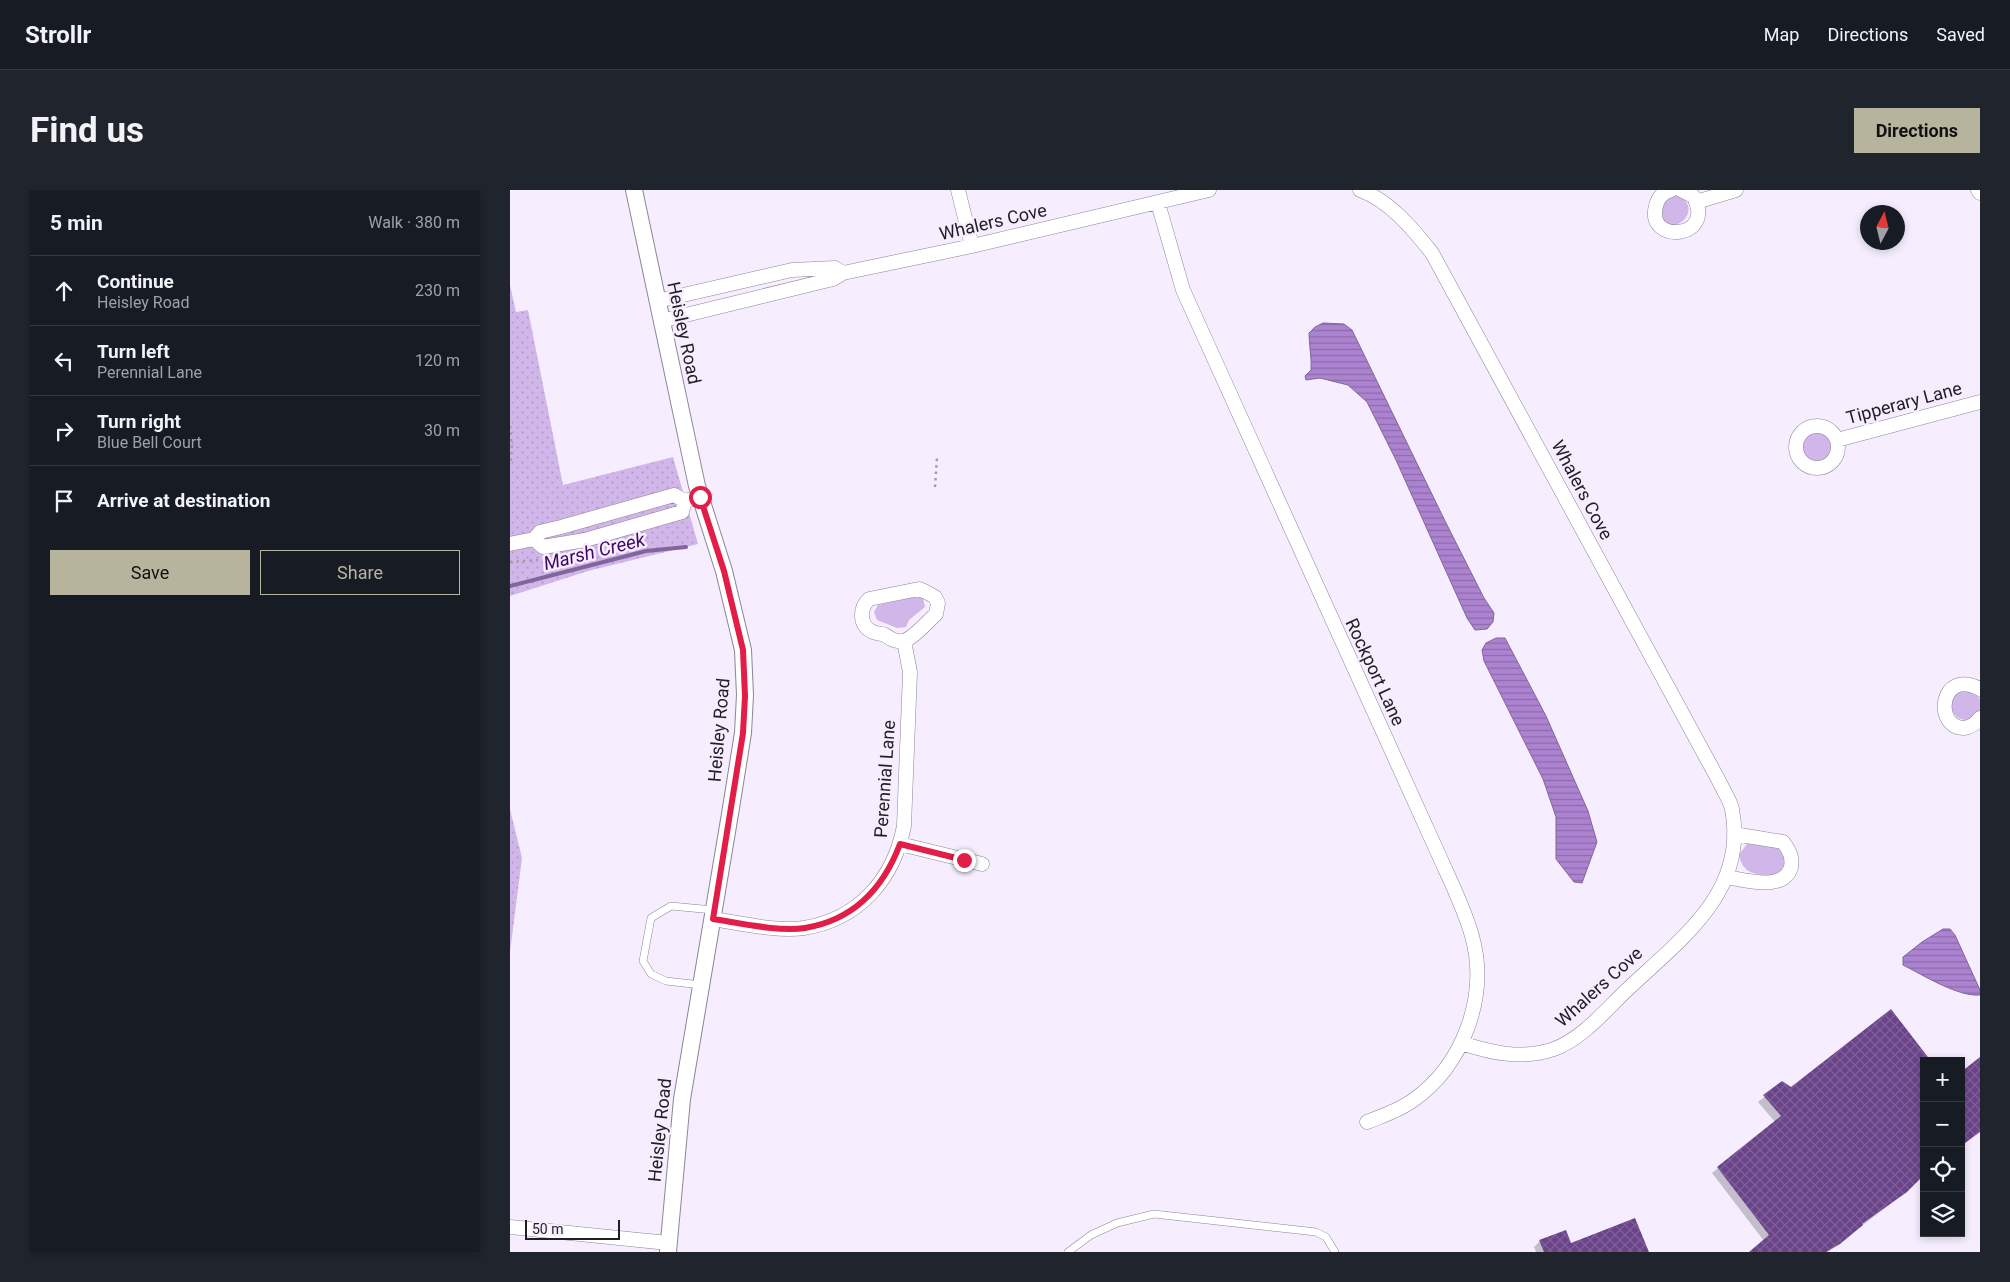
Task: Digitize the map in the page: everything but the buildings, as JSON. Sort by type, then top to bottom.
[{"type":"street","name":"Heisley Road","points":[[634,190],[661,321],[693,499],[724,571],[743,650],[745,696],[743,733],[682,1099],[668,1247]]},
{"type":"street","points":[[958,190],[972,246]]},
{"type":"street","name":"Whalers Cove","points":[[661,321],[833,279],[843,274],[972,246],[1209,190]]},
{"type":"street","points":[[1671,190],[1662,195],[1654,210],[1660,226],[1667,231],[1675,233],[1684,232],[1691,228],[1699,212],[1693,196],[1681,190]]},
{"type":"street","points":[[1696,202],[1736,190]]},
{"type":"street","name":"Whalers Cove","points":[[1367,191],[1405,220],[1432,253],[1732,808],[1734,834],[1732,853],[1727,877],[1720,892],[1697,924],[1575,1037],[1554,1049],[1513,1055],[1488,1052],[1461,1043]]},
{"type":"street","name":"Rockport Lane","points":[[1158,203],[1183,290],[1437,851],[1473,936],[1478,974],[1474,1004],[1461,1043],[1451,1061],[1424,1092],[1399,1109],[1367,1122]]},
{"type":"street","name":"Whalers Cove","points":[[657,301],[792,270],[835,268],[843,274]]},
{"type":"street","name":"Tipperary Lane","points":[[1837,440],[1980,402]]},
{"type":"street","points":[[510,544],[534,539],[540,532],[561,528],[674,495],[693,499],[682,512],[585,540],[543,547],[534,539]]},
{"type":"street","points":[[919,589],[935,597],[938,603],[936,614],[913,636],[904,641],[893,640],[872,632],[861,617],[864,604],[869,600],[919,589]]},
{"type":"street","name":"Perennial Lane","points":[[714,915],[776,928],[804,928],[833,919],[859,906],[875,890],[894,862],[904,826],[910,672],[904,641]]},
{"type":"street","points":[[1980,690],[1970,684],[1956,686],[1945,697],[1945,713],[1948,720],[1960,728],[1974,724],[1980,718]]},
{"type":"street","points":[[1727,877],[1771,882],[1781,880],[1788,873],[1791,864],[1790,852],[1782,842],[1734,834]]},
{"type":"street","points":[[900,844],[982,864]]},
{"type":"street","points":[[510,1227],[668,1247]]},
{"type":"lane","points":[[702,985],[666,981],[651,974],[643,961],[650,918],[671,906],[714,915]]},
{"type":"lane","points":[[1068,1252],[1091,1234],[1117,1223],[1154,1214],[1316,1232],[1326,1237],[1336,1252]]},
{"type":"path","points":[[510,426],[512,450],[510,465]]},
{"type":"path","points":[[935,486],[937,457]]},
{"type":"shaded area","points":[[1676,193],[1685,200],[1688,214],[1684,220],[1672,225],[1666,223],[1661,216],[1662,198]]},
{"type":"shaded area","points":[[510,285],[516,312],[528,310],[563,485],[673,457],[698,544],[588,571],[510,596]]},
{"type":"shaded area","points":[[1323,323],[1344,324],[1352,330],[1446,523],[1484,598],[1494,613],[1493,622],[1487,629],[1475,630],[1467,618],[1396,460],[1367,402],[1348,385],[1320,378],[1306,380],[1305,376],[1311,370],[1309,333]]},
{"type":"shaded area","points":[[1817,429],[1828,434],[1833,445],[1828,456],[1817,461],[1806,456],[1801,445],[1806,434]]},
{"type":"shaded area","points":[[919,596],[923,598],[925,607],[909,620],[906,627],[897,628],[877,620],[874,612],[878,605]]},
{"type":"shaded area","points":[[1496,638],[1505,638],[1546,716],[1588,811],[1597,842],[1582,883],[1574,882],[1556,859],[1556,817],[1543,779],[1484,661],[1482,650],[1486,643]]},
{"type":"shaded area","points":[[1966,690],[1976,695],[1981,705],[1976,715],[1966,720],[1956,715],[1951,705],[1956,695]]},
{"type":"shaded area","points":[[510,809],[522,858],[510,952]]},
{"type":"shaded area","points":[[1755,842],[1775,846],[1784,851],[1786,864],[1782,871],[1773,876],[1761,875],[1747,870],[1741,862],[1739,855],[1747,844]]},
{"type":"shaded area","points":[[1943,929],[1950,929],[1955,935],[1980,990],[1980,995],[1971,995],[1951,989],[1903,965],[1903,957]]},
{"type":"waterway","name":"Marsh Creek","points":[[510,586],[646,551],[686,547]]},
{"type":"route","points":[[700,497],[724,571],[743,650],[745,696],[743,733],[713,919],[776,928],[804,928],[833,919],[859,906],[875,890],[894,862],[900,844],[964,860]]}]
